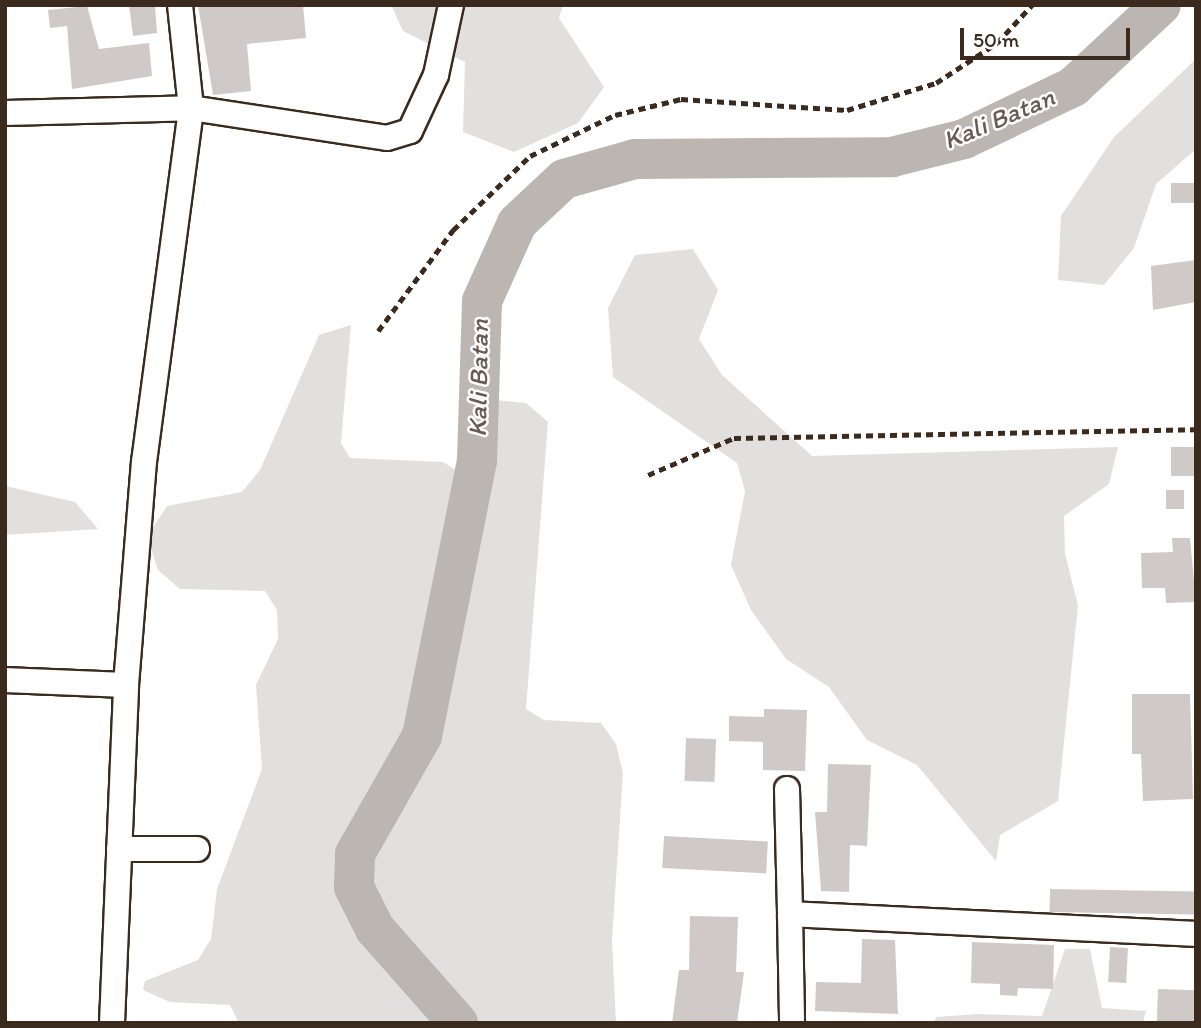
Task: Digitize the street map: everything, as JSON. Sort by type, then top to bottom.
[{"type":"street","points":[[112,1023],[126,685],[144,462],[191,108],[180,5]]},
{"type":"street","points":[[5,113],[191,108],[387,138],[410,131],[436,75],[451,5]]},
{"type":"street","points":[[5,680],[126,685]]},
{"type":"street","points":[[788,789],[792,1023]]},
{"type":"street","points":[[119,849],[197,849]]},
{"type":"street","points":[[790,914],[1196,934]]},
{"type":"path","points":[[379,331],[453,230],[530,156],[615,115],[681,99],[847,110],[936,83],[997,43],[1032,5]]},
{"type":"path","points":[[648,475],[734,438],[1196,429]]},
{"type":"shaded area","points":[[391,5],[563,5],[559,18],[604,87],[578,123],[514,152],[463,132],[465,62],[403,31]]},
{"type":"shaded area","points":[[1196,59],[1196,149],[1156,184],[1134,248],[1104,285],[1058,280],[1061,216],[1114,137]]},
{"type":"shaded area","points":[[693,249],[718,290],[699,339],[722,375],[812,456],[1118,447],[1109,484],[1064,516],[1065,554],[1078,605],[1058,801],[1000,835],[996,861],[917,765],[867,740],[829,687],[786,659],[751,610],[731,565],[745,491],[737,463],[613,377],[608,308],[635,255]]},
{"type":"shaded area","points":[[351,325],[341,443],[350,458],[443,462],[473,481],[475,398],[526,403],[548,422],[526,709],[544,720],[601,723],[616,744],[623,773],[612,940],[616,1023],[239,1023],[230,1005],[170,1002],[143,990],[145,981],[198,960],[211,939],[217,889],[262,769],[256,685],[278,639],[277,610],[265,591],[180,589],[158,570],[147,536],[167,506],[242,492],[260,470],[319,335]]},
{"type":"shaded area","points":[[5,486],[75,502],[98,529],[5,535]]},
{"type":"shaded area","points":[[1065,949],[1090,949],[1102,1008],[1146,1011],[1143,1023],[934,1023],[936,1017],[978,1014],[1042,1016]]},
{"type":"building","points":[[129,5],[155,5],[157,33],[133,36]]},
{"type":"building","points":[[198,5],[303,5],[306,38],[247,44],[251,91],[213,95]]},
{"type":"building","points":[[87,6],[99,49],[149,43],[152,76],[72,89],[67,26],[50,28],[48,10]]},
{"type":"building","points":[[1171,183],[1196,183],[1196,203],[1171,203]]},
{"type":"building","points":[[1196,260],[1196,302],[1153,310],[1151,266]]},
{"type":"building","points":[[1171,447],[1196,447],[1196,476],[1171,476]]},
{"type":"building","points":[[1166,490],[1184,490],[1184,509],[1166,509]]},
{"type":"building","points":[[1172,538],[1190,538],[1196,602],[1166,603],[1165,588],[1142,588],[1141,553],[1173,552]]},
{"type":"building","points":[[1132,694],[1190,694],[1193,799],[1143,801],[1141,754],[1132,754]]},
{"type":"building","points":[[764,709],[807,710],[805,771],[763,770],[763,742],[729,741],[729,716],[764,717]]},
{"type":"building","points":[[686,738],[716,739],[714,782],[684,781]]},
{"type":"building","points":[[828,764],[871,765],[867,846],[850,845],[849,892],[821,891],[815,812],[827,812]]},
{"type":"building","points":[[664,836],[768,841],[766,873],[662,868]]},
{"type":"building","points":[[1050,889],[1196,892],[1196,915],[1050,912]]},
{"type":"building","points":[[690,916],[738,917],[736,972],[744,972],[737,1023],[672,1023],[679,970],[689,970]]},
{"type":"building","points":[[862,939],[895,940],[898,1014],[815,1011],[816,982],[861,983]]},
{"type":"building","points":[[972,942],[1054,945],[1053,989],[1018,988],[1017,996],[1000,995],[1000,984],[971,983]]},
{"type":"building","points":[[1110,947],[1128,948],[1126,983],[1108,982]]},
{"type":"building","points":[[1158,989],[1196,990],[1195,1023],[1157,1023]]},
{"type":"waterway","name":"Kali Batan","points":[[458,1023],[375,929],[354,887],[355,854],[422,736],[477,461],[482,301],[517,223],[564,179],[635,159],[892,157],[964,139],[1073,87],[1161,5]]}]
